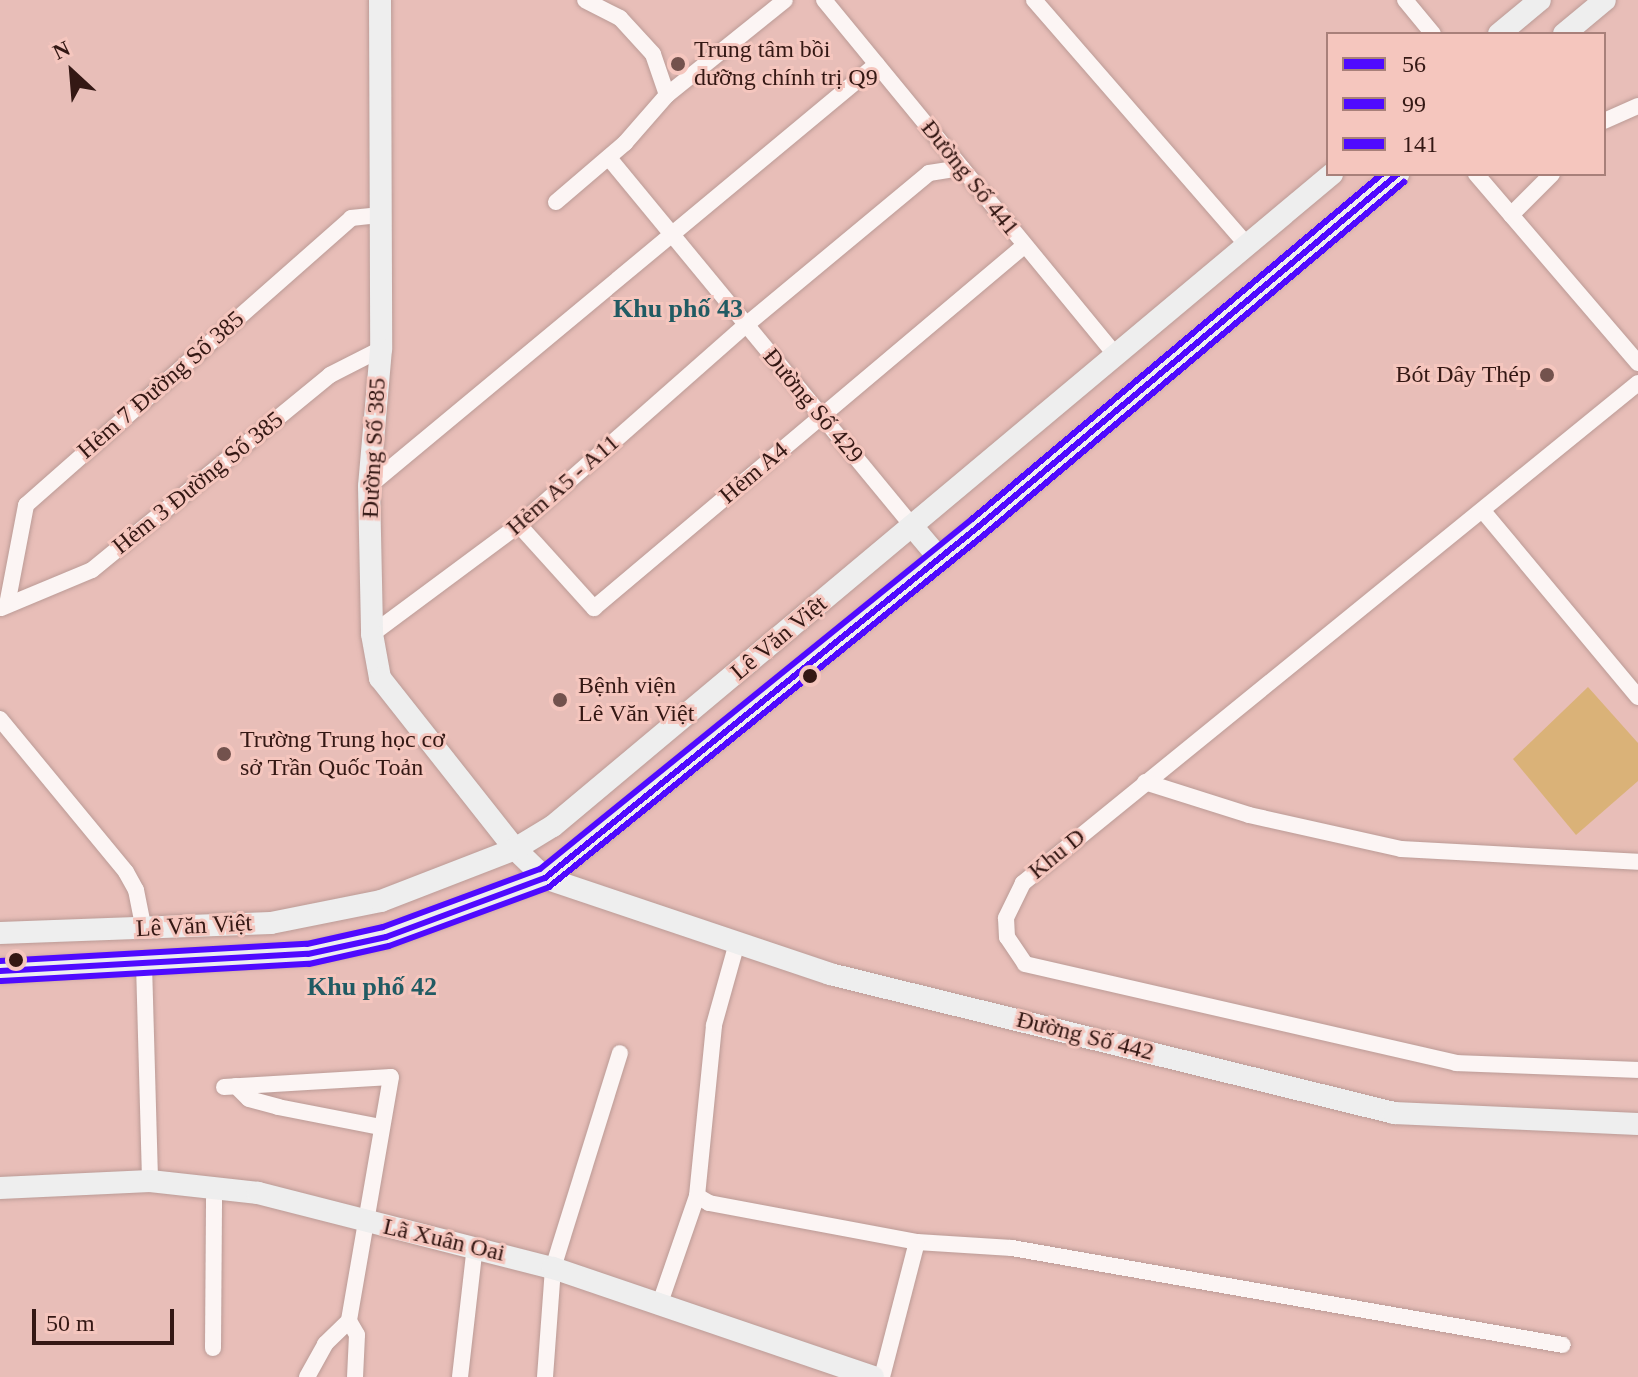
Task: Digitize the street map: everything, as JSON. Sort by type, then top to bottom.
[{"type":"main road","name":"Đường Số 385","points":[[380,0],[381,349],[369,486],[372,634],[380,678],[515,849],[545,878]]},
{"type":"main road","points":[[1501,32],[1540,0]]},
{"type":"main road","points":[[1566,32],[1590,5]]},
{"type":"main road","name":"Lê Văn Việt","points":[[0,933],[271,923],[381,901],[515,849],[553,826],[1330,176]]},
{"type":"main road","name":"Lê Văn Việt","points":[[0,971],[337,949],[386,937],[545,878],[940,559],[1396,176]]},
{"type":"main road","points":[[912,526],[940,559]]},
{"type":"main road","name":"Đường Số 442","points":[[545,878],[736,946],[1394,1113],[1638,1124]]},
{"type":"main road","points":[[144,930],[144,964]]},
{"type":"main road","name":"Lã Xuân Oai","points":[[0,1188],[150,1181],[214,1186],[475,1246],[553,1268],[873,1377]]},
{"type":"street","points":[[585,0],[620,18],[653,54],[667,95]]},
{"type":"street","points":[[556,202],[609,158],[667,95],[785,0]]},
{"type":"street","name":"Đường Số 441","points":[[824,0],[1116,356]]},
{"type":"street","points":[[1034,0],[1247,245]]},
{"type":"street","points":[[1405,0],[1431,32]]},
{"type":"street","points":[[369,486],[877,64]]},
{"type":"street","points":[[1606,120],[1638,106]]},
{"type":"street","name":"Đường Số 429","points":[[609,158],[912,526]]},
{"type":"street","name":"Hẻm A5 - A11","points":[[372,634],[519,525],[746,325],[929,173],[962,168]]},
{"type":"street","points":[[1478,176],[1638,363]]},
{"type":"street","points":[[1511,215],[1550,176]]},
{"type":"street","name":"Hẻm 7 Đường Số 385","points":[[4,607],[26,505],[351,218],[381,215]]},
{"type":"street","name":"Hẻm A4","points":[[519,525],[594,608],[1025,245]]},
{"type":"street","name":"Hẻm 3 Đường Số 385","points":[[4,607],[92,570],[330,375],[381,349]]},
{"type":"street","name":"Khu D","points":[[1638,383],[1023,883],[1006,918],[1007,937],[1025,964],[1456,1063],[1638,1070]]},
{"type":"street","points":[[1483,511],[1638,697]]},
{"type":"street","points":[[0,719],[126,872],[136,890],[144,930]]},
{"type":"street","points":[[1145,782],[1249,815],[1401,849],[1638,862]]},
{"type":"street","points":[[660,1303],[697,1196],[714,1025],[736,946]]},
{"type":"street","points":[[144,964],[150,1181]]},
{"type":"street","points":[[545,1377],[553,1268],[620,1053]]},
{"type":"street","points":[[307,1377],[325,1344],[349,1321],[391,1077],[230,1086],[249,1099],[278,1107],[381,1127]]},
{"type":"street","points":[[213,1348],[214,1186]]},
{"type":"street","points":[[697,1196],[709,1203],[917,1242],[1012,1248],[1563,1345]]},
{"type":"street","points":[[882,1377],[917,1242]]},
{"type":"street","points":[[460,1377],[475,1246]]},
{"type":"street","points":[[349,1321],[357,1335],[355,1377]]},
{"type":"shaded area","points":[[1588,687],[1638,743],[1638,781],[1576,835],[1513,759]]},
{"type":"transit line","name":"141","points":[[0,961],[307,944],[383,927],[540,869],[972,519],[1380,176]]},
{"type":"transit line","name":"56","points":[[0,971],[308,954],[386,937],[545,878],[978,527],[1396,176]]},
{"type":"transit line","name":"99","points":[[1,981],[309,964],[389,946],[549,887],[984,535],[1404,182]]},
{"type":"place","name":"Trung tâm bồi dưỡng chính trị Q9","points":[[678,64]]},
{"type":"place","name":"Bót Dây Thép","points":[[1547,375]]},
{"type":"place","name":"Bệnh viện Lê Văn Việt","points":[[560,700]]},
{"type":"place","name":"Trường Trung học cơ sở Trần Quốc Toản","points":[[224,754]]},
{"type":"district","name":"Khu phố 43","points":[[678,309]]},
{"type":"district","name":"Khu phố 42","points":[[372,987]]}]
